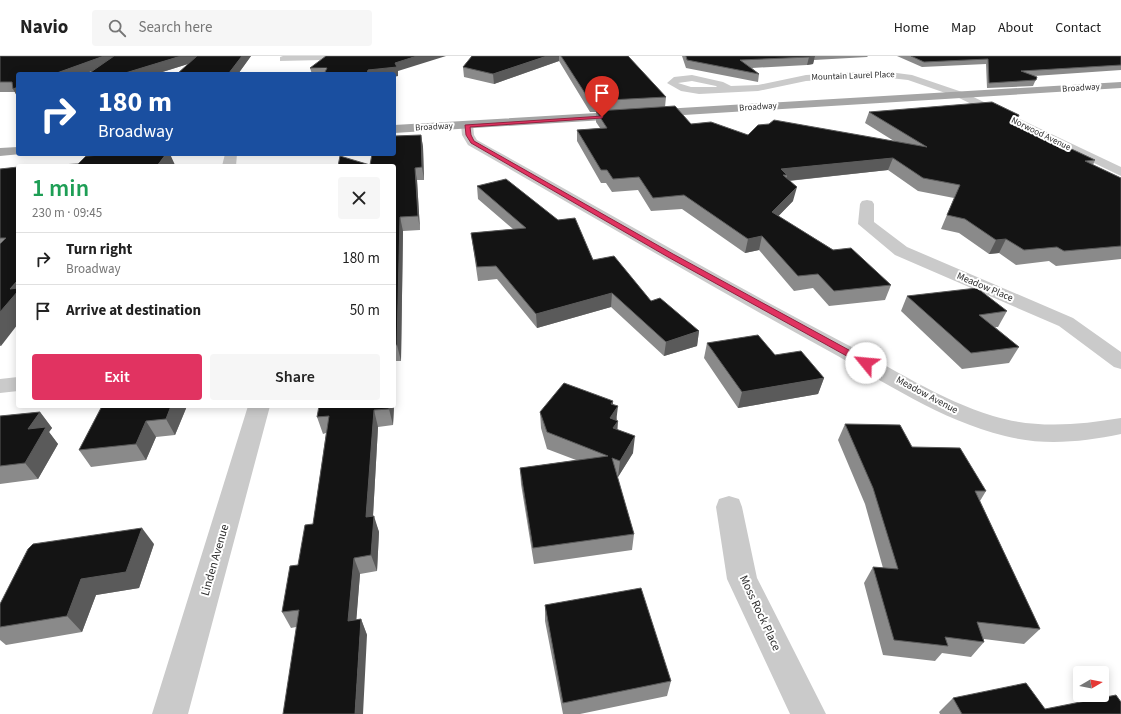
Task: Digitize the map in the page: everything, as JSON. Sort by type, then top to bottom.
[{"type":"main road","name":"Broadway","points":[[396,129],[1121,85]]},
{"type":"main road","points":[[0,152],[16,151]]},
{"type":"street","points":[[278,69],[284,58],[364,56]]},
{"type":"street","name":"Mountain Laurel Place","points":[[728,89],[758,88],[786,82],[848,83],[920,80],[961,95]]},
{"type":"street","name":"Norwood Avenue","points":[[961,95],[1121,172]]},
{"type":"street","name":"Meadow Avenue","points":[[467,125],[468,135],[472,142],[795,326],[964,415],[1004,428],[1046,435],[1082,433],[1121,426]]},
{"type":"street","name":"Meadow Place","points":[[867,204],[866,224],[901,251],[1066,322],[1121,362]]},
{"type":"street","points":[[0,386],[16,384]]},
{"type":"street","name":"Linden Avenue","points":[[170,714],[258,408]]},
{"type":"street","name":"Moss Rock Place","points":[[729,507],[742,579],[808,714]]},
{"type":"building","points":[[0,56],[104,56],[60,72],[16,72],[16,88],[13,89],[12,82],[0,82]]},
{"type":"building","points":[[114,56],[181,56],[129,72],[91,72]]},
{"type":"building","points":[[197,56],[242,56],[230,72],[179,72]]},
{"type":"building","points":[[326,56],[417,56],[395,63],[397,67],[368,70],[368,72],[325,72],[327,68],[310,68]]},
{"type":"building","points":[[472,56],[547,56],[493,74],[463,67]]},
{"type":"building","points":[[561,56],[628,56],[666,97],[590,101]]},
{"type":"building","points":[[686,56],[815,56],[740,60],[759,74],[687,60]]},
{"type":"building","points":[[911,56],[1121,56],[1121,65],[1021,71],[1037,77],[1036,80],[989,83],[988,59],[924,62]]},
{"type":"building","points":[[992,102],[1019,115],[1016,123],[1095,160],[1085,161],[1121,178],[1121,246],[1064,251],[1057,247],[1024,250],[1006,239],[996,240],[965,219],[947,215],[960,185],[923,178],[893,158],[781,169],[787,175],[783,175],[797,187],[772,212],[833,250],[851,248],[891,285],[834,291],[818,274],[798,276],[762,236],[748,239],[684,195],[653,198],[639,177],[613,179],[607,170],[601,170],[577,130],[607,128],[596,111],[675,106],[691,124],[711,122],[748,135],[758,125],[769,124],[774,120],[927,147],[869,112]]},
{"type":"building","points":[[421,135],[422,167],[415,168],[418,216],[400,217],[397,345],[396,164],[370,164],[372,156],[396,156],[396,136]]},
{"type":"building","points":[[86,156],[164,156],[158,164],[78,164]]},
{"type":"building","points":[[340,156],[367,164],[338,164]]},
{"type":"building","points":[[16,167],[16,282],[10,289],[16,288],[16,293],[0,312],[0,244],[6,238],[0,238],[0,169]]},
{"type":"building","points":[[506,179],[558,220],[575,218],[593,260],[614,256],[651,301],[660,298],[699,331],[666,342],[612,293],[536,314],[496,266],[477,267],[471,233],[526,228],[477,186]]},
{"type":"building","points":[[977,288],[1007,311],[979,315],[1019,347],[971,353],[907,296]]},
{"type":"building","points":[[758,335],[775,355],[801,351],[824,378],[742,392],[707,343]]},
{"type":"building","points":[[564,383],[613,401],[611,404],[618,406],[610,418],[618,421],[613,428],[635,436],[620,461],[612,458],[634,534],[533,548],[520,468],[608,456],[547,432],[540,412]]},
{"type":"building","points":[[101,408],[170,408],[166,419],[146,421],[136,444],[79,450]]},
{"type":"building","points":[[319,408],[389,408],[374,410],[366,517],[374,516],[371,555],[354,558],[348,621],[361,619],[355,714],[283,714],[299,610],[282,612],[290,566],[298,565],[305,525],[313,524],[329,416],[317,417]]},
{"type":"building","points":[[40,412],[28,429],[46,427],[25,463],[0,466],[0,416]]},
{"type":"building","points":[[845,424],[900,425],[912,447],[960,448],[986,491],[975,491],[1040,629],[977,622],[984,642],[945,637],[948,646],[894,640],[873,567],[898,569],[873,488]]},
{"type":"building","points":[[142,528],[126,572],[81,579],[67,616],[0,627],[0,604],[28,549],[33,544]]},
{"type":"building","points":[[641,588],[671,681],[563,703],[545,605]]},
{"type":"building","points":[[1026,683],[1045,709],[1080,702],[1109,702],[1109,696],[1116,695],[1121,702],[1121,714],[962,714],[953,698]]},
{"type":"route","points":[[602,117],[467,125],[468,135],[472,142],[586,206],[670,256],[795,326],[866,363]]}]
